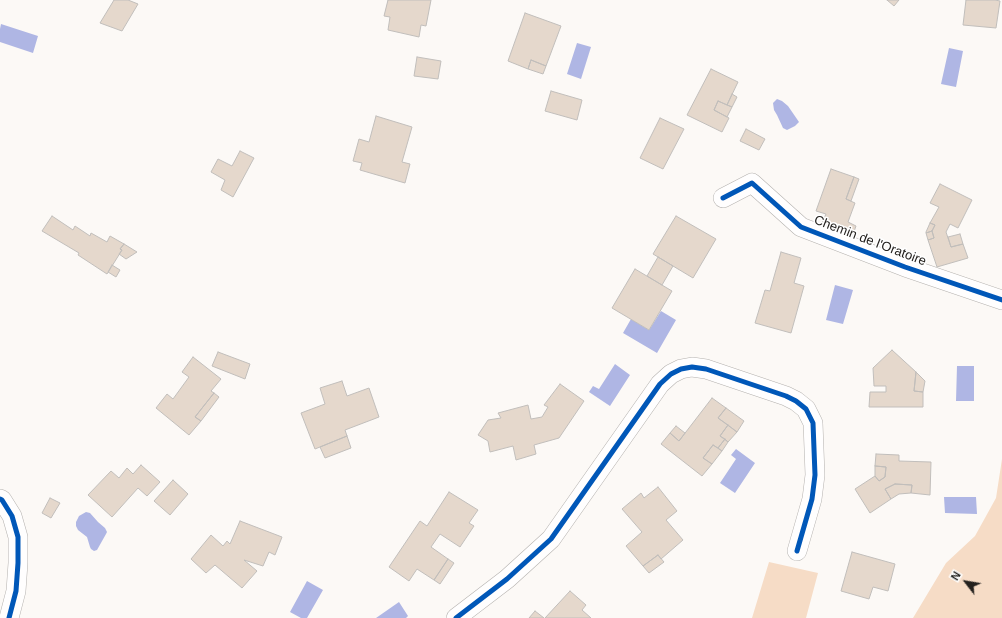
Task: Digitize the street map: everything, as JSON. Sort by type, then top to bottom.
[{"type":"street","name":"Chemin de l'Oratoire","points":[[723,198],[752,183],[801,227],[905,267],[1002,300]]},
{"type":"street","points":[[456,618],[507,579],[551,539],[660,384],[670,374],[681,369],[692,367],[706,369],[786,396],[796,401],[806,409],[813,424],[815,475],[812,499],[797,551]]},
{"type":"street","points":[[0,499],[12,516],[18,537],[16,591],[9,618]]},
{"type":"shaded area","points":[[1002,459],[1002,618],[913,618],[946,563],[975,536],[996,498]]},
{"type":"shaded area","points":[[769,562],[818,573],[806,618],[752,618]]},
{"type":"water","points":[[1,24],[38,36],[33,53],[0,42]]},
{"type":"water","points":[[577,43],[591,47],[581,79],[567,74]]},
{"type":"water","points":[[949,48],[963,51],[956,87],[941,84]]},
{"type":"water","points":[[777,99],[788,106],[799,122],[787,130],[783,128],[774,110],[773,103]]},
{"type":"water","points":[[835,285],[853,290],[843,324],[826,320]]},
{"type":"water","points":[[661,311],[676,320],[657,353],[623,333],[631,319],[649,330]]},
{"type":"water","points":[[615,364],[630,375],[610,406],[589,392],[593,386],[599,389]]},
{"type":"water","points":[[957,366],[974,366],[974,401],[956,401]]},
{"type":"water","points":[[736,449],[755,463],[735,493],[720,483],[736,459],[731,455]]},
{"type":"water","points":[[944,497],[976,497],[977,514],[945,513]]},
{"type":"water","points":[[86,512],[90,513],[107,532],[97,550],[94,551],[90,547],[87,537],[78,530],[76,526],[79,516]]},
{"type":"water","points":[[307,581],[323,590],[307,618],[301,618],[290,612]]},
{"type":"water","points":[[399,602],[408,616],[406,618],[376,618]]},
{"type":"building","points":[[114,0],[128,0],[138,4],[122,31],[100,23]]},
{"type":"building","points":[[388,0],[431,0],[426,26],[421,25],[419,37],[388,30],[390,17],[384,16]]},
{"type":"building","points":[[887,0],[899,0],[894,6]]},
{"type":"building","points":[[966,0],[1000,1],[996,28],[963,25]]},
{"type":"building","points":[[525,13],[561,26],[546,66],[531,60],[528,69],[508,61]]},
{"type":"building","points":[[417,57],[441,61],[438,79],[414,76]]},
{"type":"building","points":[[531,60],[546,66],[543,74],[528,69]]},
{"type":"building","points":[[711,69],[738,82],[727,105],[718,101],[714,110],[729,118],[722,132],[687,115]]},
{"type":"building","points":[[551,91],[582,100],[577,120],[545,111]]},
{"type":"building","points":[[732,94],[737,97],[732,107],[727,105]]},
{"type":"building","points":[[718,101],[732,107],[727,117],[714,110]]},
{"type":"building","points":[[376,116],[412,127],[402,162],[410,164],[405,183],[360,170],[362,163],[353,161],[359,139],[369,142]]},
{"type":"building","points":[[660,118],[684,129],[663,169],[640,158]]},
{"type":"building","points":[[746,129],[765,139],[759,150],[740,141]]},
{"type":"building","points":[[240,151],[254,158],[233,197],[221,190],[225,180],[211,172],[218,159],[232,166]]},
{"type":"building","points":[[831,169],[854,177],[846,199],[855,203],[848,222],[856,226],[851,240],[820,228],[826,214],[816,211]]},
{"type":"building","points":[[854,177],[859,179],[851,201],[846,199]]},
{"type":"building","points":[[940,184],[972,200],[958,228],[950,224],[946,232],[951,247],[963,244],[968,258],[937,267],[928,240],[934,238],[932,231],[935,225],[930,223],[939,207],[930,203]]},
{"type":"building","points":[[52,216],[73,230],[75,226],[90,236],[91,233],[107,242],[110,236],[124,244],[120,249],[122,250],[107,274],[78,255],[79,253],[42,231]]},
{"type":"building","points":[[676,216],[716,239],[693,278],[653,254]]},
{"type":"building","points":[[930,223],[935,225],[932,231],[926,233],[926,232]]},
{"type":"building","points":[[932,231],[934,238],[928,240],[926,233]]},
{"type":"building","points":[[960,234],[963,244],[951,247],[948,237]]},
{"type":"building","points":[[124,244],[137,252],[126,259],[119,254],[122,250],[120,249]]},
{"type":"building","points":[[781,252],[801,258],[794,283],[804,286],[791,333],[755,323],[765,290],[770,291]]},
{"type":"building","points":[[658,257],[673,266],[662,285],[647,276]]},
{"type":"building","points":[[112,265],[120,270],[116,277],[108,272]]},
{"type":"building","points":[[635,269],[672,291],[649,330],[612,308]]},
{"type":"building","points":[[892,350],[916,372],[914,391],[923,392],[923,407],[869,407],[870,392],[886,392],[886,386],[874,386],[873,368]]},
{"type":"building","points":[[218,352],[250,364],[245,379],[212,366]]},
{"type":"building","points":[[193,357],[221,379],[211,391],[214,393],[195,417],[201,421],[189,435],[156,408],[167,394],[173,399],[189,377],[182,372]]},
{"type":"building","points":[[916,372],[925,381],[923,392],[914,391]]},
{"type":"building","points":[[342,381],[347,396],[369,388],[379,417],[345,430],[347,436],[315,449],[301,413],[325,404],[320,388]]},
{"type":"building","points":[[560,384],[584,401],[559,438],[534,445],[536,454],[516,460],[513,446],[490,452],[488,441],[478,435],[488,420],[501,418],[498,413],[528,405],[531,419],[542,417],[548,407],[544,405]]},
{"type":"building","points":[[214,393],[219,397],[201,421],[195,417]]},
{"type":"building","points":[[712,398],[726,408],[718,418],[728,425],[720,436],[725,439],[718,448],[713,445],[703,458],[712,464],[702,476],[661,444],[670,433],[679,441]]},
{"type":"building","points":[[726,408],[744,421],[737,432],[718,418]]},
{"type":"building","points":[[728,425],[737,432],[728,442],[720,436]]},
{"type":"building","points":[[676,426],[685,433],[679,441],[670,433]]},
{"type":"building","points":[[347,436],[351,448],[325,458],[320,447]]},
{"type":"building","points":[[725,439],[728,442],[722,451],[718,448]]},
{"type":"building","points":[[713,445],[722,451],[712,464],[703,458]]},
{"type":"building","points":[[876,454],[899,455],[899,461],[931,462],[930,495],[911,493],[912,485],[895,484],[885,489],[891,499],[870,513],[855,489],[875,476],[879,481],[885,477],[886,467],[875,466]]},
{"type":"building","points":[[141,465],[160,482],[147,496],[138,488],[112,517],[88,495],[111,471],[119,478],[127,468],[133,474]]},
{"type":"building","points":[[875,466],[886,467],[885,477],[879,481],[875,476]]},
{"type":"building","points":[[173,480],[188,494],[170,515],[154,501]]},
{"type":"building","points":[[895,484],[912,485],[911,493],[899,494],[891,499],[885,489]]},
{"type":"building","points":[[658,487],[677,511],[666,520],[683,540],[661,559],[658,555],[643,566],[626,546],[642,532],[622,509],[641,493],[644,498]]},
{"type":"building","points":[[449,492],[478,510],[469,523],[474,526],[460,547],[440,534],[431,547],[448,559],[434,580],[417,569],[409,581],[389,567],[420,521],[427,526]]},
{"type":"building","points":[[50,498],[60,503],[51,518],[42,513]]},
{"type":"building","points":[[240,521],[282,537],[275,555],[269,552],[263,566],[244,560],[257,571],[242,588],[215,565],[206,573],[191,559],[211,535],[223,546],[227,541],[230,544]]},
{"type":"building","points":[[852,552],[895,564],[888,591],[873,587],[869,599],[841,591]]},
{"type":"building","points":[[658,555],[664,562],[649,573],[643,566]]},
{"type":"building","points":[[448,559],[454,563],[440,584],[434,580]]},
{"type":"building","points":[[570,591],[586,605],[582,610],[591,618],[545,618]]},
{"type":"building","points":[[535,611],[544,618],[529,618]]},
{"type":"cycle path","points":[[723,198],[752,183],[801,227],[905,267],[1002,300]]},
{"type":"cycle path","points":[[456,618],[507,579],[551,539],[660,384],[671,374],[681,369],[692,367],[706,369],[786,396],[796,401],[806,409],[813,423],[815,475],[812,499],[797,551]]},
{"type":"cycle path","points":[[0,499],[12,516],[18,537],[16,591],[9,618]]}]
